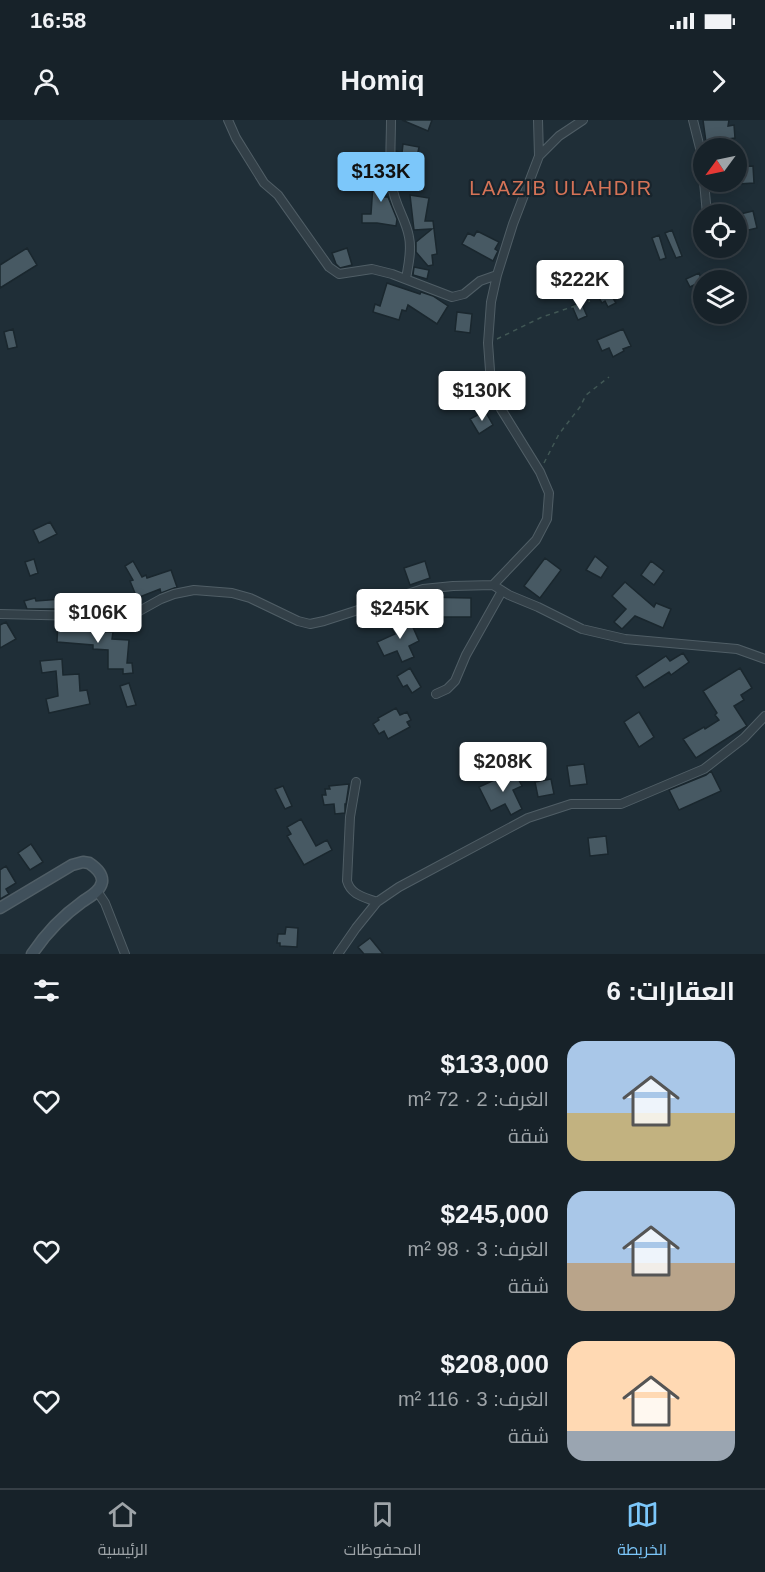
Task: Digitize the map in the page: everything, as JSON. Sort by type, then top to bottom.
[{"type":"main road","points":[[0,908],[72,865],[89,863],[101,875],[102,880],[97,891],[64,915],[32,954]]},
{"type":"street","points":[[228,120],[236,138],[264,183],[278,195],[329,267],[339,274],[372,269],[392,273],[452,297],[464,294],[480,281],[497,275]]},
{"type":"street","points":[[391,120],[392,186],[410,238],[406,279]]},
{"type":"street","points":[[493,585],[536,540],[546,519],[549,493],[540,472],[501,409],[491,384],[488,343],[491,302],[497,275],[513,224],[539,156],[538,120]]},
{"type":"street","points":[[539,156],[558,136],[584,120]]},
{"type":"street","points":[[693,120],[698,138]]},
{"type":"street","points":[[0,614],[81,616],[106,622],[125,619],[161,599],[194,590],[232,593],[250,598],[298,621],[310,624],[423,589],[493,585],[582,629],[625,639],[737,649],[765,660]]},
{"type":"street","points":[[436,694],[447,689],[455,681],[466,655],[502,591]]},
{"type":"street","points":[[338,954],[377,902],[399,887],[528,818],[571,804],[621,804],[704,769],[744,738],[765,716]]},
{"type":"street","points":[[356,782],[350,817],[347,880],[355,894],[377,902]]},
{"type":"street","points":[[97,891],[105,903],[125,954]]},
{"type":"path","points":[[488,343],[542,317],[590,301]]},
{"type":"path","points":[[540,472],[559,434],[580,407],[586,395],[609,377]]},
{"type":"building","points":[[402,120],[432,120],[428,131]]},
{"type":"building","points":[[703,120],[729,120],[728,126],[734,125],[735,138],[705,138]]},
{"type":"building","points":[[403,144],[419,147],[417,179],[409,178],[408,167],[404,167],[403,177],[397,176],[396,151],[402,153]]},
{"type":"building","points":[[747,166],[753,166],[754,183],[747,183]]},
{"type":"building","points":[[377,167],[385,168],[387,189],[385,197],[388,197],[397,219],[396,226],[362,223],[362,214],[371,214]]},
{"type":"building","points":[[410,195],[429,198],[425,221],[433,221],[437,254],[432,255],[433,265],[428,266],[416,252],[416,242],[432,229],[414,230]]},
{"type":"building","points":[[753,211],[757,228],[747,230],[747,212]]},
{"type":"building","points":[[672,230],[682,256],[676,258],[665,233]]},
{"type":"building","points":[[477,231],[499,242],[493,261],[462,244],[468,233],[474,236]]},
{"type":"building","points":[[659,235],[666,258],[660,260],[652,238]]},
{"type":"building","points":[[27,248],[37,265],[0,288],[0,265]]},
{"type":"building","points":[[347,248],[352,265],[340,268],[332,253]]},
{"type":"building","points":[[414,267],[429,270],[427,279],[413,275]]},
{"type":"building","points":[[693,276],[693,286],[690,287],[686,279]]},
{"type":"building","points":[[387,283],[433,296],[448,306],[437,324],[408,305],[406,311],[402,310],[399,320],[373,312],[375,304],[380,306]]},
{"type":"building","points":[[608,290],[616,303],[608,307],[605,301],[602,303],[598,296]]},
{"type":"building","points":[[581,302],[587,316],[578,320],[572,306]]},
{"type":"building","points":[[457,312],[472,314],[470,333],[455,331]]},
{"type":"building","points":[[13,329],[17,347],[8,349],[4,332]]},
{"type":"building","points":[[623,329],[631,346],[613,357],[609,348],[602,351],[597,340]]},
{"type":"building","points":[[485,411],[493,425],[479,434],[470,419]]},
{"type":"building","points":[[50,522],[57,534],[39,543],[33,530]]},
{"type":"building","points":[[595,556],[608,567],[601,578],[586,570]]},
{"type":"building","points":[[545,558],[561,570],[540,598],[524,586]]},
{"type":"building","points":[[34,559],[38,573],[30,576],[25,562]]},
{"type":"building","points":[[133,561],[142,577],[146,575],[147,578],[171,570],[177,587],[161,593],[160,589],[137,598],[130,581],[133,580],[125,566]]},
{"type":"building","points":[[425,561],[430,578],[410,585],[404,568]]},
{"type":"building","points":[[651,561],[664,571],[654,585],[641,575]]},
{"type":"building","points":[[625,582],[654,607],[656,603],[671,609],[663,628],[635,616],[622,629],[614,622],[626,609],[612,596]]},
{"type":"building","points":[[419,597],[471,598],[471,617],[419,617]]},
{"type":"building","points":[[35,598],[36,601],[75,598],[107,604],[109,616],[78,609],[27,609],[24,601]]},
{"type":"building","points":[[408,616],[419,641],[409,646],[414,657],[402,662],[397,651],[384,656],[377,642],[395,634],[390,626]]},
{"type":"building","points":[[58,621],[77,622],[76,630],[113,632],[112,639],[129,640],[127,663],[132,663],[133,673],[123,674],[123,669],[108,669],[108,650],[93,649],[93,645],[57,642]]},
{"type":"building","points":[[6,622],[16,639],[0,648],[0,625]]},
{"type":"building","points":[[683,653],[689,662],[671,675],[669,672],[644,688],[636,676],[666,656],[670,661]]},
{"type":"building","points":[[62,659],[63,675],[79,674],[80,691],[87,690],[90,704],[49,713],[46,699],[58,696],[56,671],[42,673],[40,661]]},
{"type":"building","points":[[410,668],[421,687],[412,693],[407,685],[403,687],[397,676]]},
{"type":"building","points":[[740,668],[752,688],[741,695],[744,700],[734,706],[747,726],[696,758],[683,739],[719,720],[703,691]]},
{"type":"building","points":[[129,683],[136,705],[127,707],[120,686]]},
{"type":"building","points":[[396,708],[400,715],[407,712],[411,720],[407,722],[410,727],[388,739],[384,731],[379,734],[373,724],[379,720],[378,718]]},
{"type":"building","points":[[639,712],[654,737],[639,747],[624,722]]},
{"type":"building","points":[[584,764],[587,784],[570,786],[567,766]]},
{"type":"building","points":[[514,771],[522,786],[513,790],[522,809],[511,815],[505,804],[491,811],[479,787]]},
{"type":"building","points":[[711,771],[721,791],[679,810],[669,790]]},
{"type":"building","points":[[551,779],[554,794],[538,797],[535,782]]},
{"type":"building","points":[[349,784],[345,813],[335,814],[334,804],[324,805],[322,795],[326,795],[325,789],[330,789],[329,786]]},
{"type":"building","points":[[283,786],[292,806],[285,809],[275,789]]},
{"type":"building","points":[[301,819],[316,846],[327,840],[332,850],[304,865],[287,836],[291,834],[287,827]]},
{"type":"building","points":[[606,836],[608,854],[590,856],[588,838]]},
{"type":"building","points":[[31,844],[43,862],[30,870],[18,853]]},
{"type":"building","points":[[6,866],[16,883],[6,889],[9,894],[0,899],[0,870]]},
{"type":"building","points":[[286,927],[298,928],[297,947],[280,946],[280,943],[277,943],[278,934],[285,934]]},
{"type":"building","points":[[370,938],[383,954],[364,954],[358,947]]},
{"type":"district","name":"LAAZIB ULAHDIR","points":[[561,188]]}]
